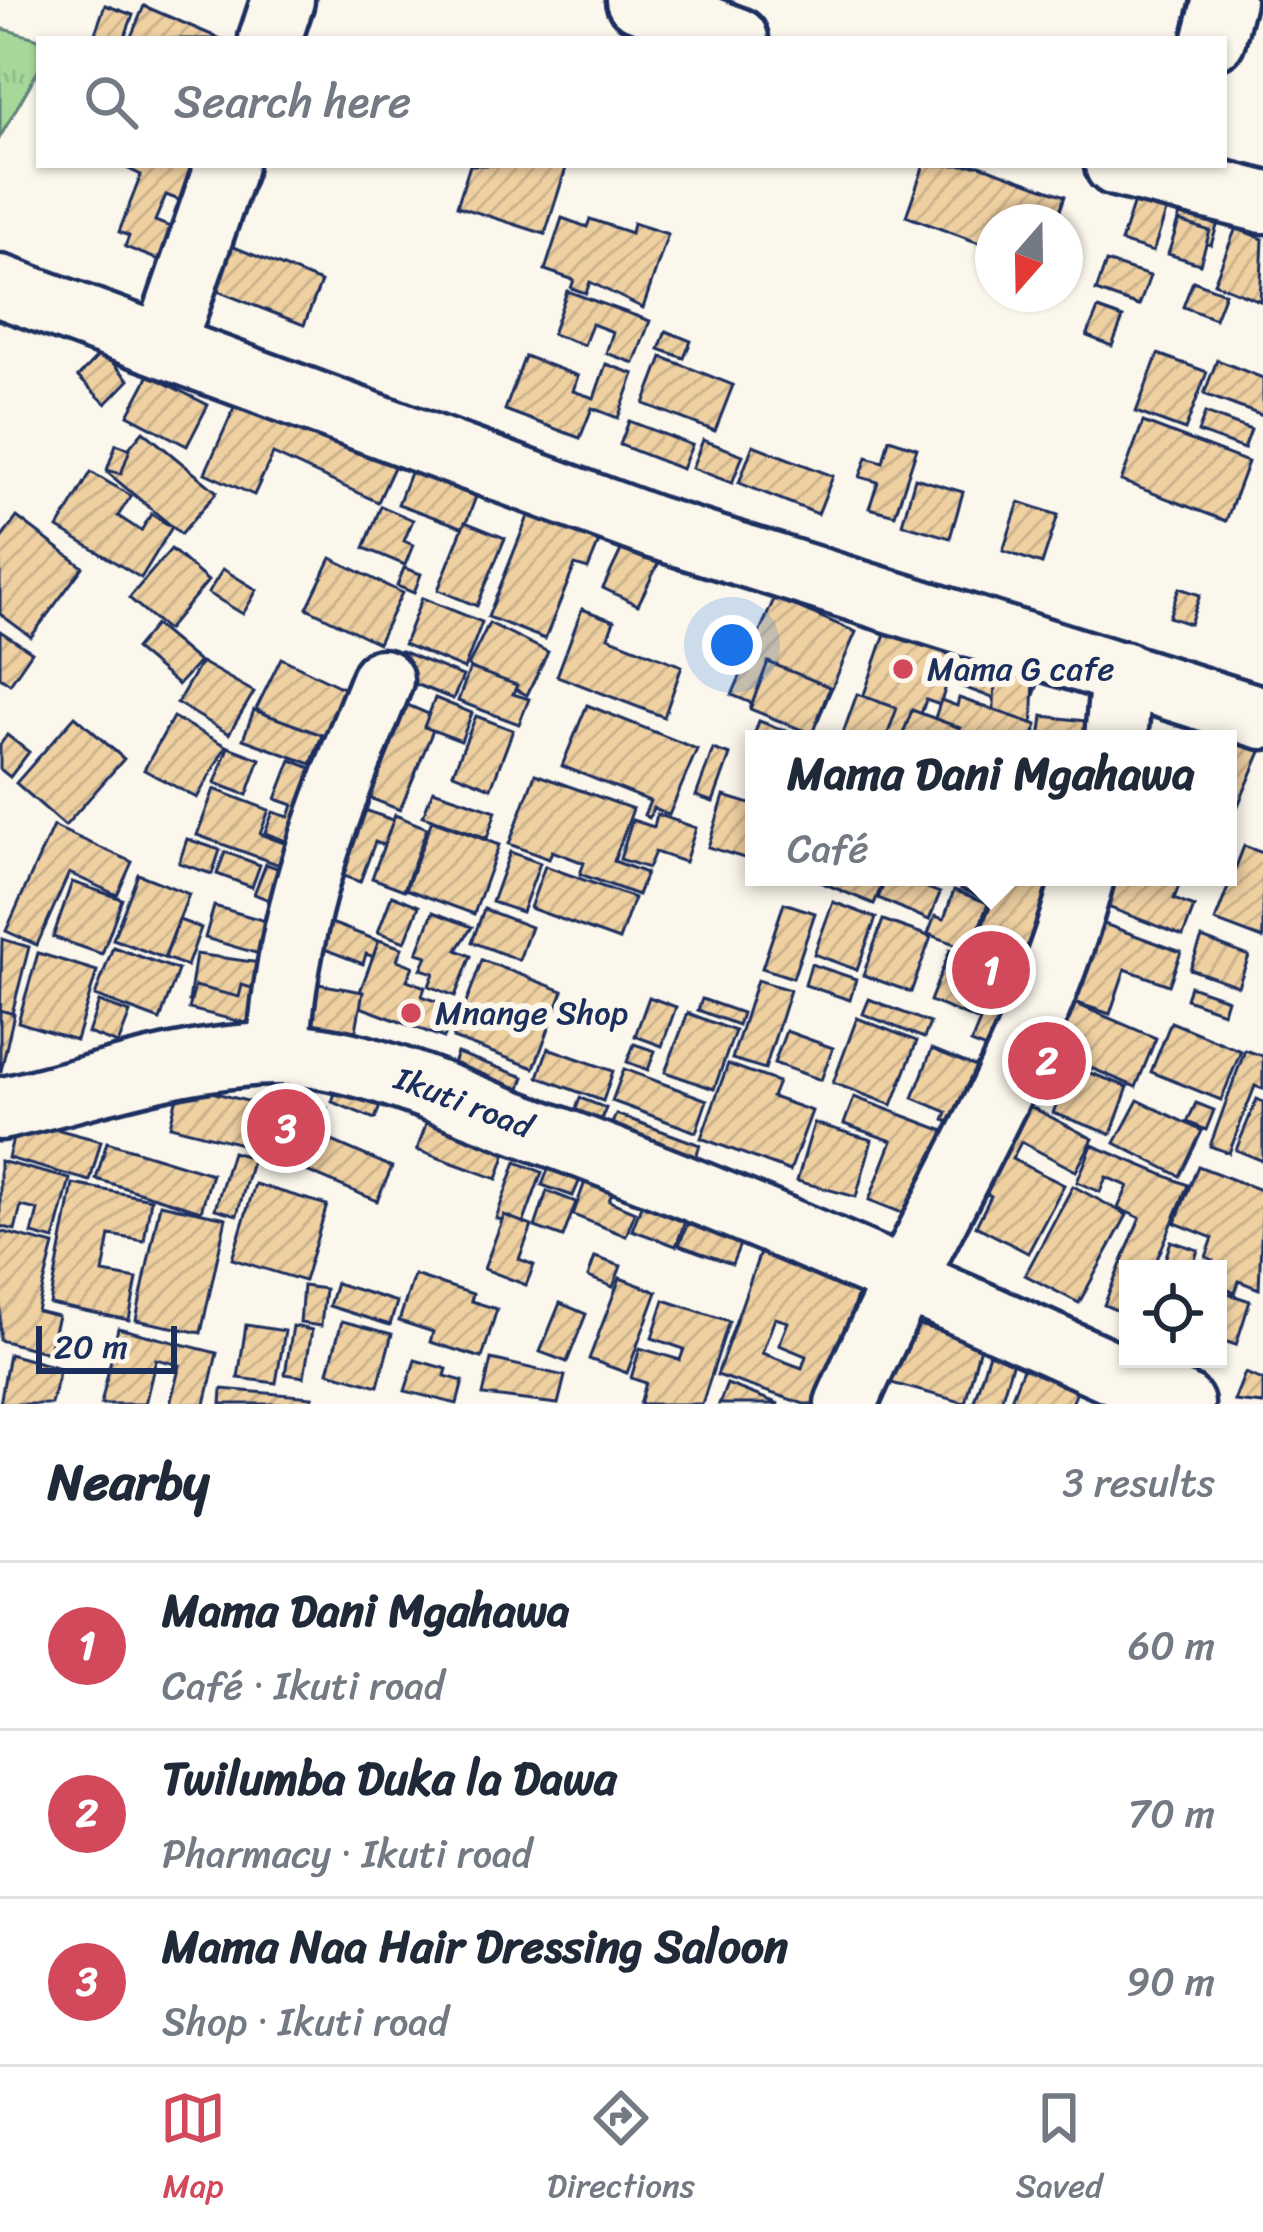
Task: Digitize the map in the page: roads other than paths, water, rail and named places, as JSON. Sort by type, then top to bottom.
[{"type":"street","points":[[271,36],[283,0]]},
{"type":"street","points":[[637,0],[729,36]]},
{"type":"street","points":[[1215,36],[1224,0]]},
{"type":"street","points":[[164,346],[225,168]]},
{"type":"street","points":[[1143,168],[1178,172],[1263,202]]},
{"type":"street","points":[[0,286],[653,527],[1263,718]]},
{"type":"street","points":[[1117,730],[1122,672]]},
{"type":"street","points":[[278,1054],[284,971],[302,890],[335,791],[382,680]]},
{"type":"street","points":[[846,1404],[905,1277],[1017,1062],[1049,988],[1080,886]]},
{"type":"street","name":"Ikuti road","points":[[0,1109],[199,1060],[278,1054],[332,1061],[460,1102],[755,1214],[1183,1404]]},
{"type":"place","name":"Mama G cafe","points":[[903,669]]},
{"type":"place","name":"Mama Dani Mgahawa","points":[[991,970]]},
{"type":"place","name":"Mnange Shop","points":[[411,1013]]},
{"type":"place","name":"Twilumba Duka la Dawa","points":[[1047,1061]]},
{"type":"place","name":"Mama Naa Hair Dressing Saloon","points":[[286,1128]]}]
